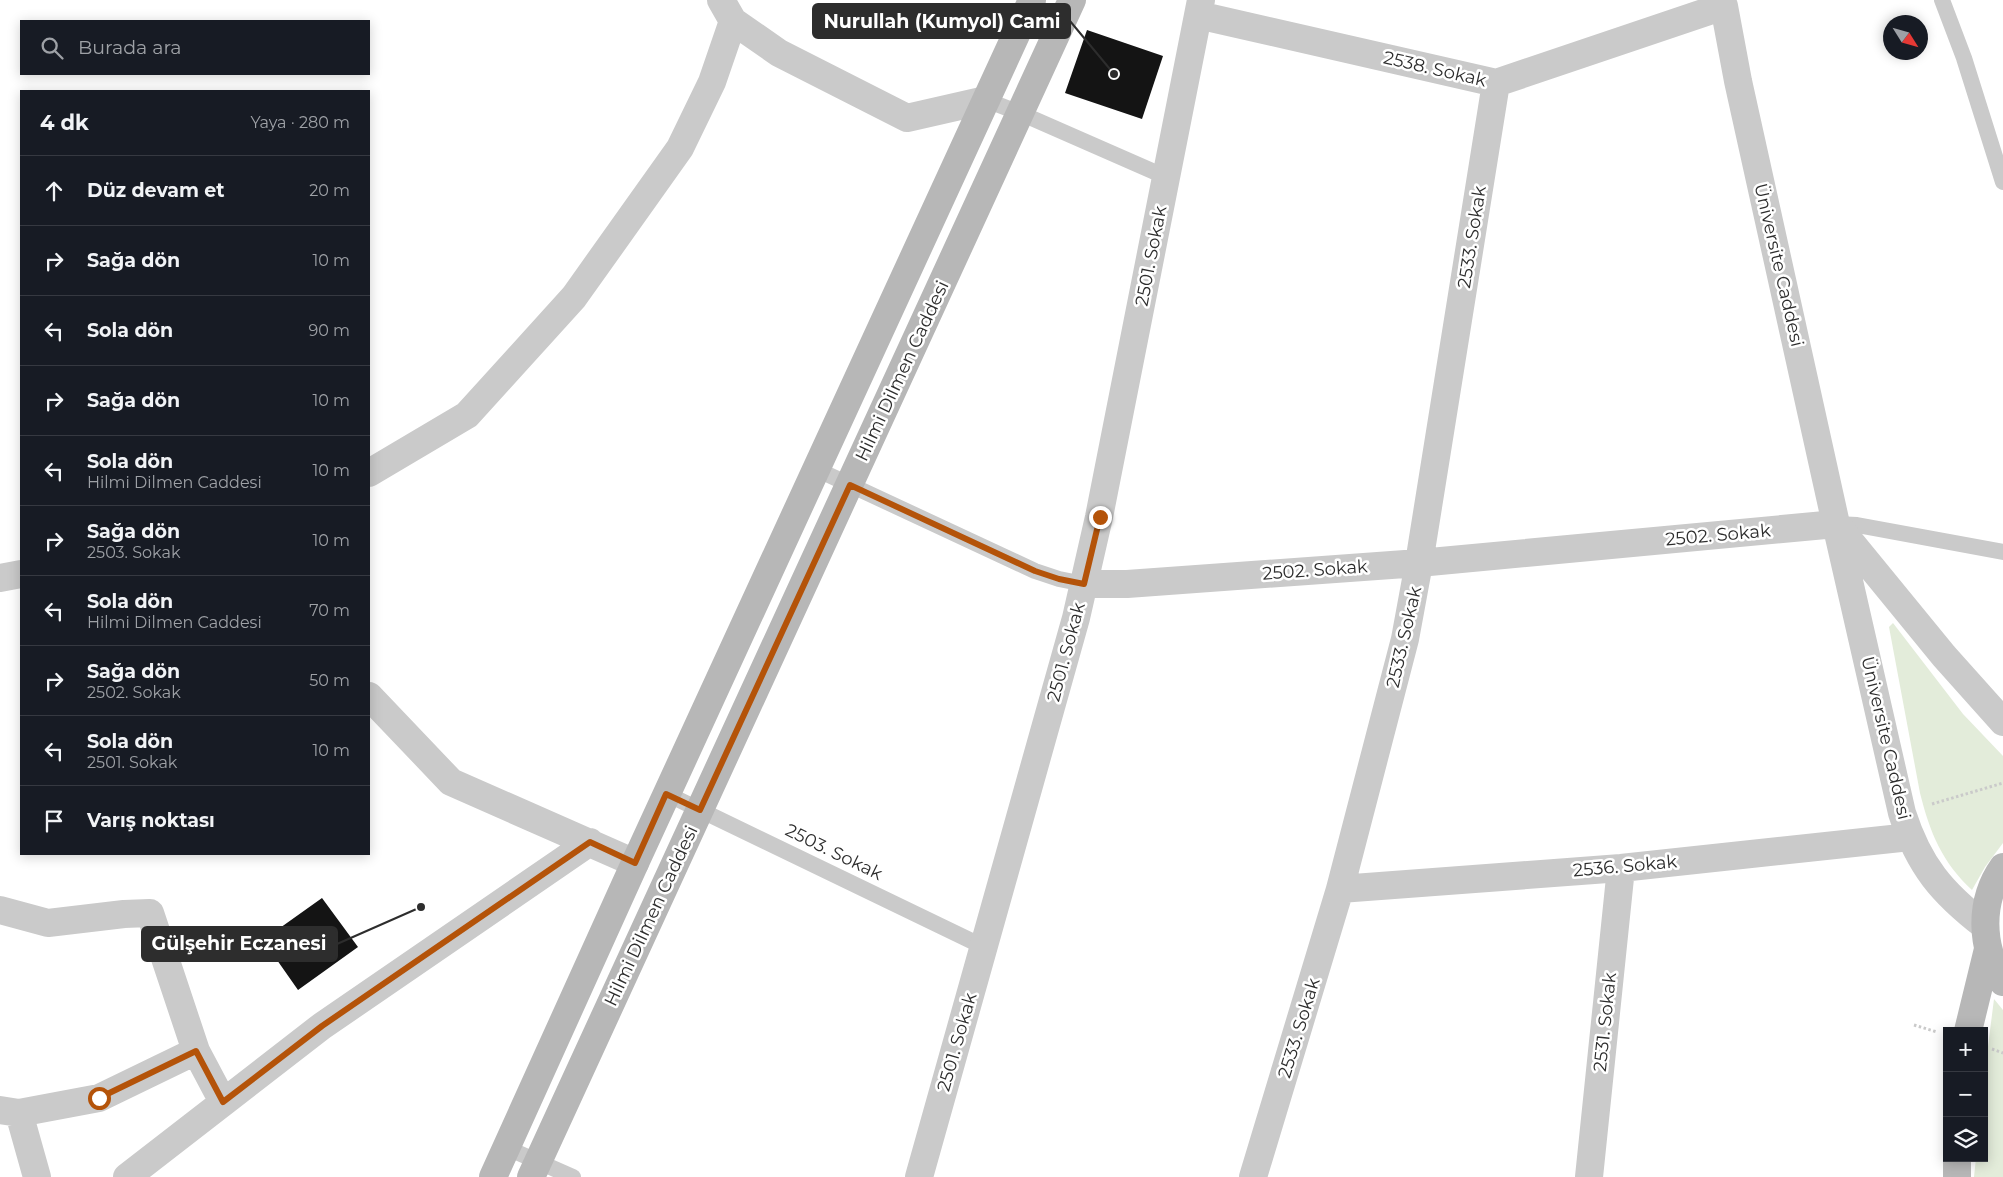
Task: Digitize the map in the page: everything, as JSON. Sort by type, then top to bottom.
[{"type":"street","name":"Hilmi Dilmen Caddesi","points":[[493,1177],[666,794],[1032,0]]},
{"type":"street","name":"Hilmi Dilmen Caddesi","points":[[535,1169],[1072,0]]},
{"type":"street","name":"2538. Sokak","points":[[1200,7],[1496,83],[1724,3]]},
{"type":"street","name":"Üniversite Caddesi","points":[[1724,3],[1738,81],[1836,524],[1906,825],[1923,862],[1943,889],[1987,937]]},
{"type":"street","name":"2501. Sokak","points":[[919,1177],[1076,618],[1100,517],[1200,7]]},
{"type":"street","points":[[370,472],[467,415],[574,297],[680,148],[712,82],[727,10],[779,53],[906,118],[986,100]]},
{"type":"street","name":"2533. Sokak","points":[[1254,1177],[1340,890],[1405,639],[1419,563],[1496,83]]},
{"type":"street","name":"Üniversite Caddesi","points":[[1836,524],[1944,656],[2003,722]]},
{"type":"street","name":"2502. Sokak","points":[[1084,584],[1127,584],[1419,563],[1836,524]]},
{"type":"street","points":[[0,578],[20,574]]},
{"type":"street","points":[[370,697],[451,782],[635,863]]},
{"type":"street","name":"2536. Sokak","points":[[1340,890],[1621,868],[1906,825]]},
{"type":"street","points":[[126,1177],[322,1026],[590,842]]},
{"type":"street","points":[[2003,867],[1995,879],[1986,908],[1987,937],[1994,968],[2003,982]]},
{"type":"street","name":"2531. Sokak","points":[[1589,1177],[1621,868]]},
{"type":"street","points":[[0,910],[48,923],[124,914],[150,914],[196,1051],[223,1102]]},
{"type":"street","points":[[1969,1027],[1987,937]]},
{"type":"street","points":[[37,1177],[10,1111],[99,1098],[196,1051]]},
{"type":"street","points":[[1957,1162],[1957,1177]]},
{"type":"lane","points":[[1942,0],[1964,58],[2003,182]]},
{"type":"lane","points":[[986,100],[1166,177]]},
{"type":"lane","name":"2502. Sokak","points":[[816,469],[1035,571],[1059,579],[1084,584]]},
{"type":"lane","points":[[1836,524],[1857,525],[2003,552]]},
{"type":"lane","name":"2503. Sokak","points":[[666,794],[984,947]]},
{"type":"lane","points":[[505,1147],[535,1169],[573,1177]]},
{"type":"path","points":[[1906,825],[2003,783]]},
{"type":"path","points":[[1914,1025],[1938,1033]]},
{"type":"green space","points":[[1893,623],[1963,714],[2003,756],[2003,843],[1985,867],[1972,890],[1945,858],[1938,846],[1924,808],[1889,627]]},
{"type":"green space","points":[[1994,999],[2003,1010],[2003,1177],[1974,1177],[1976,1162],[1988,1162],[1988,1046]]},
{"type":"building","points":[[1087,30],[1163,56],[1142,119],[1065,93]]},
{"type":"building","points":[[322,898],[358,947],[298,990],[263,940]]},
{"type":"place","name":"Nurullah (Kumyol) Cami","points":[[1114,74]]},
{"type":"place","name":"Gülşehir Eczanesi","points":[[421,907]]},
{"type":"route","points":[[99,1098],[196,1051],[223,1102],[322,1026],[590,842],[635,863],[666,794],[700,810],[850,485],[1035,571],[1059,579],[1084,584],[1100,517]]}]
